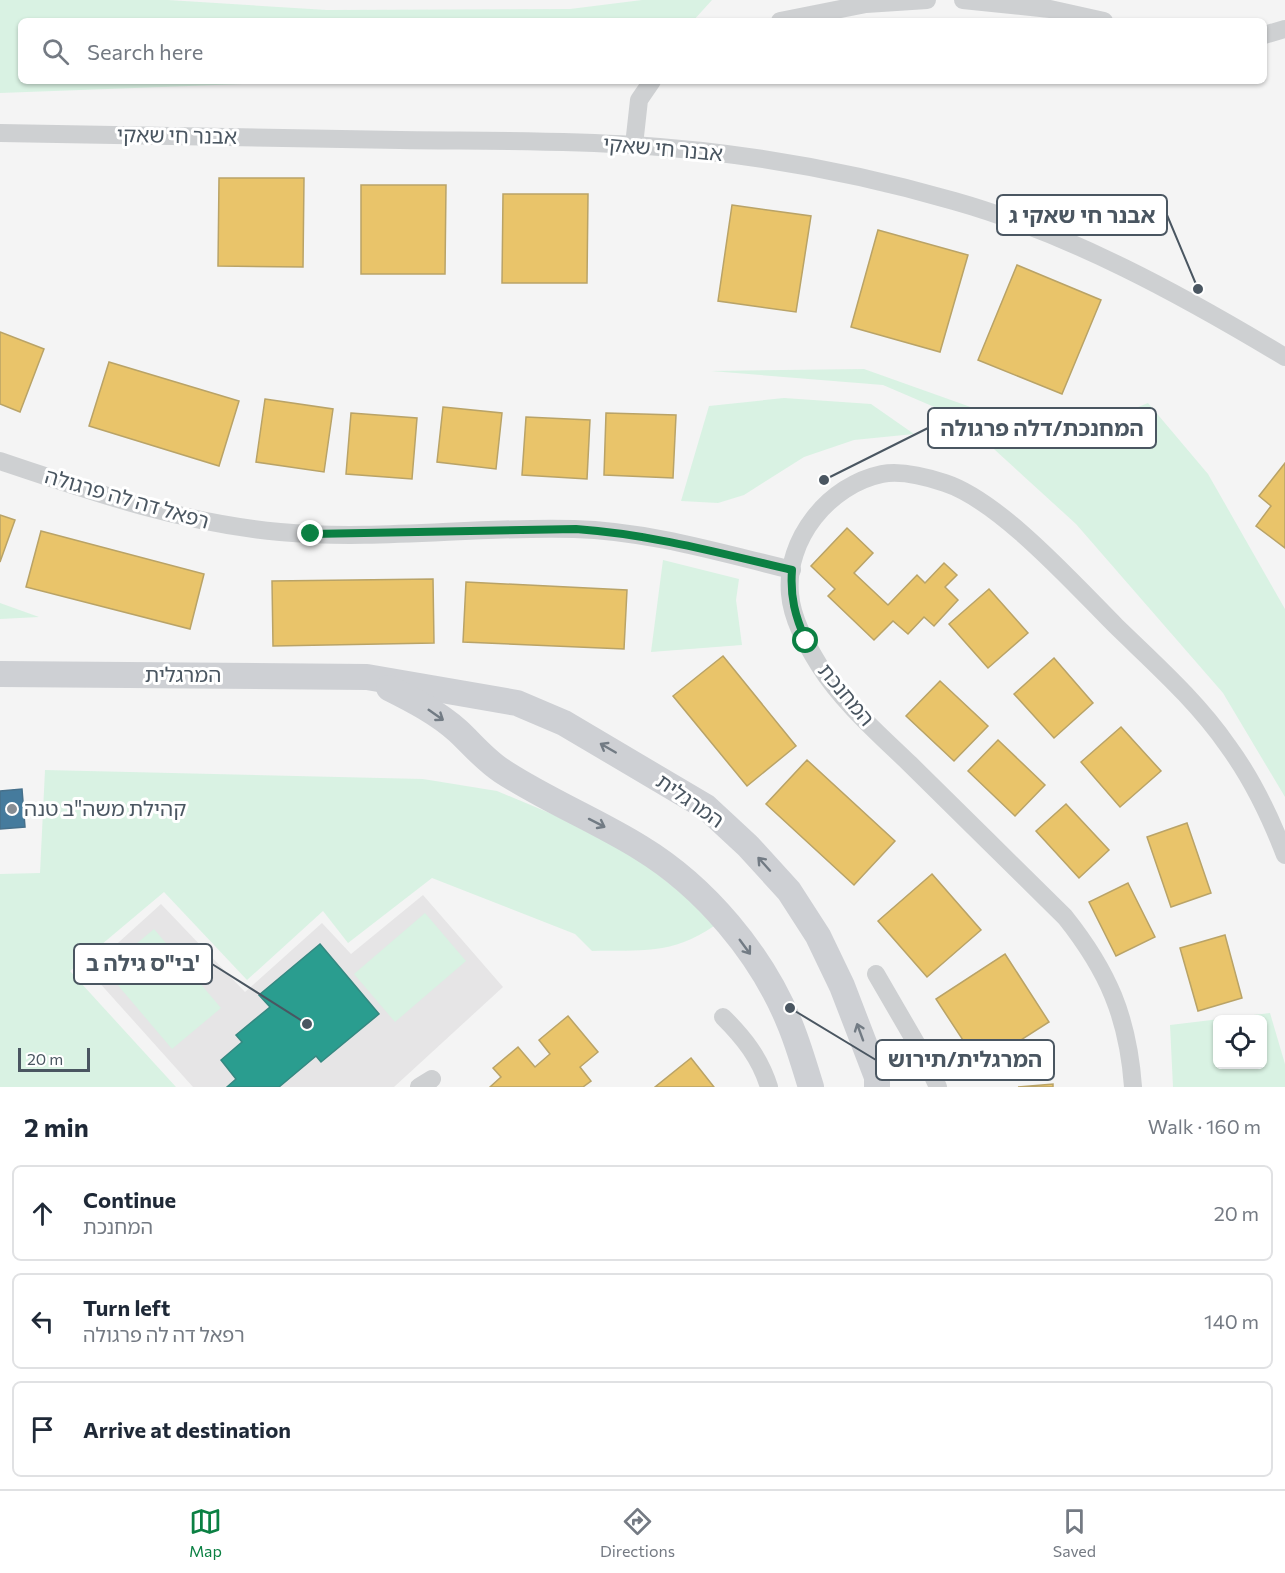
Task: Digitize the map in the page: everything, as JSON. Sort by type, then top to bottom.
[{"type":"street","points":[[795,18],[866,4],[927,0]]},
{"type":"street","points":[[963,0],[1028,6],[1089,18]]},
{"type":"street","points":[[1267,34],[1285,29]]},
{"type":"street","points":[[634,145],[639,100],[650,84]]},
{"type":"street","name":"אבנר חי שאקי","points":[[0,133],[634,145],[774,161],[867,179],[957,202],[1127,269],[1209,312],[1285,357]]},
{"type":"street","name":"רפאל דה לה פרגולה","points":[[0,461],[147,509],[230,526],[311,534],[530,528],[610,531],[687,545],[792,570]]},
{"type":"street","name":"המחנכת","points":[[1133,1087],[1123,1019],[1107,978],[1088,946],[1065,917],[873,727],[820,668],[795,617],[790,594],[792,570],[805,529],[828,502],[856,483],[884,473],[910,474],[948,484],[977,500],[1011,525],[1053,563],[1195,704],[1248,774],[1271,818],[1285,855]]},
{"type":"street","name":"המרגלית","points":[[0,674],[367,677],[517,703],[564,723],[706,807],[748,846],[789,891],[818,936],[842,986],[877,1077],[877,1087]]},
{"type":"street","name":"המרגלית","points":[[367,677],[417,702],[456,730],[499,769],[541,795],[644,849],[696,890],[730,926],[774,992],[792,1029],[811,1087]]},
{"type":"street","points":[[876,974],[923,1055],[938,1087]]},
{"type":"street","points":[[723,1017],[742,1036],[758,1058],[769,1087]]},
{"type":"shaded area","points":[[423,895],[503,987],[394,1087],[193,1087],[88,970],[161,904],[245,992],[322,923],[351,954]]},
{"type":"green space","points":[[0,0],[168,0],[327,10],[570,9],[642,0],[712,0],[696,18],[18,18],[18,84],[244,84],[0,93]]},
{"type":"green space","points":[[864,369],[993,415],[1067,436],[1148,403],[1208,474],[1285,609],[1285,797],[1223,693],[1076,524],[960,418],[883,385],[711,371]]},
{"type":"green space","points":[[784,398],[871,404],[914,434],[854,440],[804,457],[744,495],[718,503],[681,501],[709,406]]},
{"type":"green space","points":[[663,560],[739,579],[736,600],[742,645],[651,652]]},
{"type":"green space","points":[[0,603],[39,617],[0,619]]},
{"type":"green space","points":[[45,770],[423,779],[497,791],[552,814],[636,857],[685,896],[714,926],[684,942],[670,946],[641,950],[592,951],[575,934],[432,878],[348,943],[323,911],[247,980],[164,892],[70,971],[176,1087],[0,1087],[0,874],[40,873]]},
{"type":"green space","points":[[425,913],[466,961],[395,1022],[354,974]]},
{"type":"green space","points":[[154,929],[221,1008],[172,1049],[105,970]]},
{"type":"green space","points":[[1270,1013],[1285,1064],[1285,1087],[1173,1087],[1170,1025],[1213,1020],[1213,1069],[1267,1069],[1267,1015],[1253,1015]]},
{"type":"building: Homes","points":[[219,178],[304,178],[303,267],[218,266]]},
{"type":"building: Homes","points":[[361,185],[446,185],[445,274],[361,274]]},
{"type":"building: Homes","points":[[503,194],[588,194],[587,283],[502,283]]},
{"type":"building: Homes","points":[[732,205],[811,216],[796,312],[718,301]]},
{"type":"building: Homes","points":[[878,230],[968,255],[940,352],[851,327]]},
{"type":"building: Homes","points":[[1017,265],[1101,300],[1062,394],[978,360]]},
{"type":"building: Homes","points":[[0,332],[44,349],[20,412],[0,404]]},
{"type":"building: Homes","points":[[109,362],[239,401],[219,466],[89,426]]},
{"type":"building: Homes","points":[[265,399],[333,409],[324,472],[256,462]]},
{"type":"building: Homes","points":[[443,407],[502,413],[496,469],[437,462]]},
{"type":"building: Homes","points":[[351,413],[417,418],[412,479],[346,474]]},
{"type":"building: Homes","points":[[606,413],[676,415],[673,478],[604,475]]},
{"type":"building: Homes","points":[[526,417],[590,420],[587,479],[522,475]]},
{"type":"building: Homes","points":[[1285,463],[1285,548],[1256,526],[1271,506],[1259,496]]},
{"type":"building: Homes","points":[[0,515],[15,520],[0,562]]},
{"type":"building: Homes","points":[[847,528],[873,553],[854,573],[888,605],[917,575],[925,583],[944,563],[957,575],[945,587],[958,600],[934,626],[924,617],[908,634],[893,621],[874,640],[828,596],[835,589],[811,566]]},
{"type":"building: Homes","points":[[41,531],[204,574],[190,629],[26,587]]},
{"type":"building: Homes","points":[[433,579],[434,643],[273,646],[272,581]]},
{"type":"building: Homes","points":[[466,582],[627,590],[624,649],[463,642]]},
{"type":"building: Homes","points":[[989,589],[1028,633],[988,668],[949,624]]},
{"type":"building: Homes","points":[[723,656],[796,746],[747,786],[673,696]]},
{"type":"building: Homes","points":[[1054,658],[1093,703],[1054,738],[1014,694]]},
{"type":"building: Homes","points":[[940,681],[988,726],[954,761],[906,716]]},
{"type":"building: Homes","points":[[1121,727],[1161,771],[1120,807],[1081,762]]},
{"type":"building: Homes","points":[[998,740],[1045,785],[1015,816],[968,771]]},
{"type":"building: Homes","points":[[807,760],[895,841],[854,885],[766,804]]},
{"type":"building: Homes","points":[[1066,804],[1109,850],[1079,878],[1036,831]]},
{"type":"building: Homes","points":[[1187,823],[1211,893],[1171,907],[1147,837]]},
{"type":"building: Homes","points":[[932,874],[981,930],[927,977],[878,921]]},
{"type":"building: Homes","points":[[1128,883],[1155,937],[1116,956],[1089,902]]},
{"type":"building: Homes","points":[[1225,935],[1242,998],[1198,1011],[1180,948]]},
{"type":"building: Homes","points":[[1005,954],[1049,1022],[980,1066],[936,999]]},
{"type":"building: Homes","points":[[568,1016],[598,1052],[580,1067],[591,1081],[583,1087],[490,1087],[501,1077],[493,1068],[518,1047],[535,1067],[550,1054],[539,1040]]},
{"type":"building: Homes","points":[[691,1058],[714,1087],[655,1087]]},
{"type":"building: Homes","points":[[1053,1084],[1053,1087],[1018,1087]]},
{"type":"building: Schools","points":[[320,944],[379,1014],[321,1062],[316,1056],[279,1087],[227,1087],[236,1079],[221,1060],[242,1042],[236,1035],[270,1007],[259,995]]},
{"type":"building: Public","name":"קהילת משה\"ב טנה","points":[[22,789],[25,827],[0,829],[0,791]]},
{"type":"place","name":"אבנר חי שאקי ג","points":[[1198,289]]},
{"type":"place","name":"המחנכת/דלה פרגולה","points":[[824,480]]},
{"type":"place","name":"קהילת משה\"ב טנה","points":[[12,809]]},
{"type":"place","name":"המרגלית/תירוש","points":[[790,1008]]},
{"type":"place","name":"בי\"ס גילה ב'","points":[[307,1024]]},
{"type":"route","points":[[311,534],[530,528],[576,529],[610,531],[687,545],[792,570],[790,594],[795,617],[806,641]]}]
